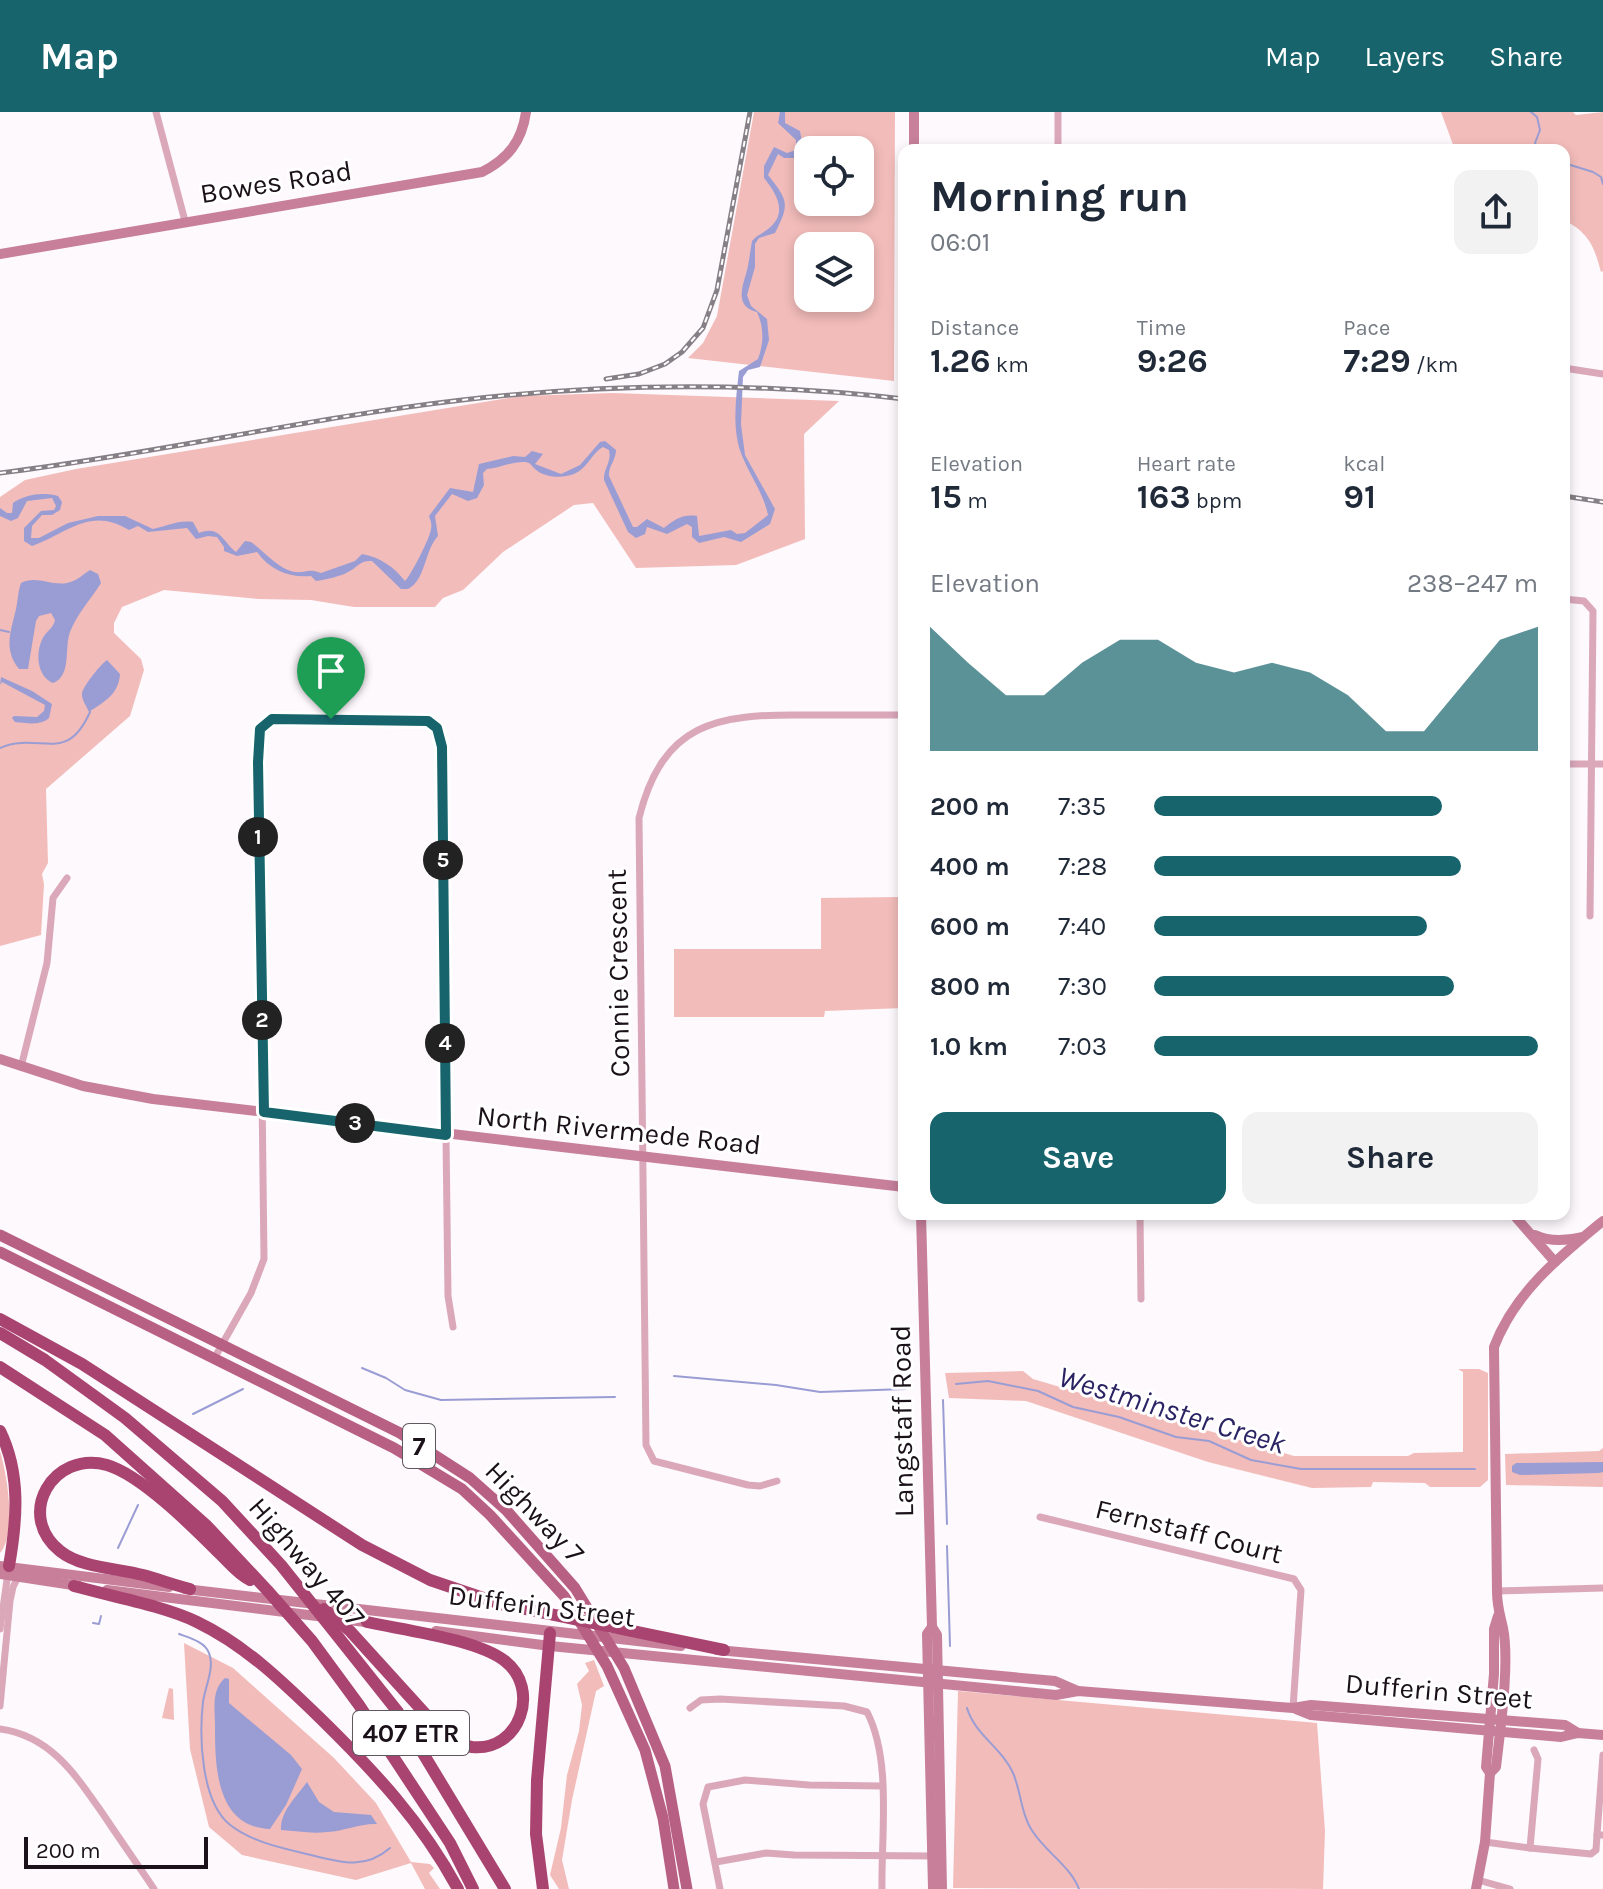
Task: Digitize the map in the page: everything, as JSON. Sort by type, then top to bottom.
[{"type":"highway","points":[[0,1319],[82,1364],[362,1545],[430,1580],[501,1604],[724,1650]]},
{"type":"highway","name":"Highway 407","points":[[0,1333],[45,1360],[137,1428],[222,1501],[300,1588],[398,1712],[505,1889]]},
{"type":"highway","name":"Highway 407","points":[[0,1367],[105,1435],[207,1526],[267,1590],[312,1641],[359,1705],[450,1843],[473,1889]]},
{"type":"highway","points":[[0,1431],[14,1471],[16,1521],[7,1572]]},
{"type":"highway","points":[[190,1589],[79,1560],[58,1549],[48,1535],[40,1514],[41,1497],[51,1481],[65,1469],[87,1462],[109,1465],[133,1478],[179,1514],[244,1577],[267,1590]]},
{"type":"highway","points":[[74,1586],[194,1620],[235,1643],[287,1686],[379,1776],[410,1814],[458,1889]]},
{"type":"highway","points":[[300,1588],[350,1631],[439,1729],[455,1742],[472,1747],[492,1745],[513,1730],[522,1712],[525,1695],[520,1678],[507,1662],[469,1645],[367,1622]]},
{"type":"highway","points":[[543,1889],[536,1834],[537,1780],[550,1639]]},
{"type":"main road","name":"Bowes Road","points":[[0,254],[482,172],[509,153],[521,134],[526,112]]},
{"type":"main road","points":[[914,112],[914,144]]},
{"type":"main road","name":"North Rivermede Road","points":[[0,1059],[83,1086],[116,1092],[446,1135],[898,1186]]},
{"type":"main road","name":"Langstaff Road","points":[[921,1220],[932,1627],[927,1634],[933,1669],[937,1856],[942,1889]]},
{"type":"main road","points":[[1519,1220],[1555,1262]]},
{"type":"main road","points":[[1477,1884],[1485,1842],[1490,1773],[1496,1767],[1494,1629],[1498,1616],[1494,1347],[1507,1317],[1518,1302],[1555,1262],[1603,1221]]},
{"type":"main road","points":[[1532,1233],[1555,1240],[1584,1237]]},
{"type":"main road","name":"Highway 7","points":[[0,1235],[400,1433],[470,1478],[532,1536],[583,1599],[624,1668],[665,1766],[687,1889]]},
{"type":"main road","name":"Highway 7","points":[[0,1252],[394,1448],[462,1489],[542,1569],[564,1596],[607,1666],[645,1750],[663,1818],[674,1889]]},
{"type":"main road","name":"Dufferin Street","points":[[7,1572],[74,1586],[367,1622],[550,1639],[575,1635],[933,1669],[1055,1681],[1078,1691]]},
{"type":"main road","name":"Dufferin Street","points":[[7,1572],[355,1608],[550,1639],[583,1649],[1056,1695],[1078,1691],[1293,1708],[1311,1705],[1495,1724],[1561,1737],[1578,1733],[1603,1735]]},
{"type":"main road","name":"Langstaff Road","points":[[933,1889],[937,1856]]},
{"type":"street","points":[[156,112],[185,221]]},
{"type":"street","points":[[1058,112],[1058,144]]},
{"type":"street","points":[[1570,369],[1603,374]]},
{"type":"street","points":[[1570,600],[1584,601],[1593,611],[1590,916]]},
{"type":"street","name":"Connie Crescent","points":[[777,1481],[760,1486],[748,1485],[674,1467],[654,1461],[646,1445],[638,836],[642,804],[657,770],[675,746],[698,730],[742,716],[898,715]]},
{"type":"street","points":[[215,1357],[251,1293],[264,1259],[258,762],[260,729],[272,719],[428,721],[437,728],[442,747],[448,1296],[453,1327]]},
{"type":"street","points":[[1570,764],[1603,764]]},
{"type":"street","points":[[21,1067],[47,963],[53,898],[67,878]]},
{"type":"street","points":[[1140,1220],[1141,1299]]},
{"type":"street","name":"Fernstaff Court","points":[[1040,1517],[1294,1579],[1301,1590],[1293,1708]]},
{"type":"street","points":[[0,1629],[7,1572]]},
{"type":"street","points":[[0,1706],[12,1588],[7,1572]]},
{"type":"street","points":[[1497,1591],[1603,1588]]},
{"type":"street","points":[[690,1708],[696,1701],[707,1699],[844,1706],[867,1712],[875,1733],[882,1786],[882,1889]]},
{"type":"street","points":[[0,1729],[34,1738],[72,1769],[154,1889]]},
{"type":"street","points":[[1530,1848],[1538,1759],[1534,1750]]},
{"type":"street","points":[[1485,1842],[1588,1855],[1596,1850],[1600,1835],[1603,1755]]},
{"type":"street","points":[[720,1889],[703,1804],[708,1787],[745,1780],[882,1786]]},
{"type":"street","points":[[716,1862],[766,1853],[937,1856]]},
{"type":"street","points":[[1477,1884],[1510,1889]]},
{"type":"shaded area","points":[[754,112],[895,112],[894,381],[688,358],[703,343],[717,316]]},
{"type":"shaded area","points":[[1441,112],[1573,112],[1576,115],[1603,112],[1603,271],[1585,235],[1570,224],[1570,144],[1453,144]]},
{"type":"shaded area","points":[[613,393],[839,401],[804,434],[805,539],[736,565],[636,568],[593,503],[574,505],[503,552],[463,590],[443,598],[435,607],[354,607],[311,600],[258,599],[164,590],[122,607],[114,623],[114,633],[141,659],[144,670],[130,716],[46,789],[48,863],[42,874],[41,935],[0,946],[0,497],[25,480],[76,469],[521,396]]},
{"type":"shaded area","points":[[898,897],[898,1008],[825,1011],[824,1017],[674,1017],[674,949],[821,949],[821,898]]},
{"type":"shaded area","points":[[1458,1369],[1479,1369],[1488,1373],[1488,1480],[1480,1487],[1373,1482],[1371,1487],[1312,1488],[1208,1462],[1026,1401],[949,1398],[945,1373],[1023,1371],[1033,1379],[1294,1456],[1408,1456],[1414,1453],[1463,1452],[1463,1372]]},
{"type":"shaded area","points":[[1603,1448],[1603,1487],[1506,1485],[1505,1454],[1599,1451]]},
{"type":"shaded area","points":[[0,1451],[8,1488],[9,1518],[5,1544],[0,1553]]},
{"type":"shaded area","points":[[184,1643],[233,1668],[334,1758],[376,1803],[411,1862],[430,1864],[434,1868],[429,1873],[440,1889],[425,1889],[411,1863],[356,1880],[242,1855],[209,1827],[190,1749]]},
{"type":"shaded area","points":[[594,1660],[604,1686],[596,1691],[572,1800],[562,1860],[569,1889],[559,1889],[550,1875],[561,1828],[567,1775],[579,1731],[582,1705],[577,1684],[589,1671],[585,1663]]},
{"type":"shaded area","points":[[169,1688],[173,1689],[174,1720],[162,1718]]},
{"type":"shaded area","points":[[958,1691],[1317,1723],[1325,1831],[1323,1889],[953,1888]]},
{"type":"water","points":[[780,112],[785,112],[785,123],[800,131],[801,136],[794,138],[778,123]]},
{"type":"water","points":[[774,147],[787,153],[794,151],[794,158],[784,158],[778,154],[768,175],[785,202],[783,215],[775,233],[759,238],[755,244],[755,267],[747,295],[751,306],[767,319],[769,340],[760,367],[748,370],[743,377],[741,424],[745,455],[775,509],[770,524],[741,542],[724,537],[699,543],[692,537],[692,527],[687,524],[667,534],[647,527],[645,534],[636,538],[628,532],[604,480],[610,454],[603,447],[571,475],[549,476],[529,463],[516,463],[487,469],[483,473],[484,485],[477,498],[468,501],[452,494],[435,516],[438,536],[422,572],[408,589],[401,589],[372,561],[362,563],[342,575],[316,581],[311,576],[295,576],[274,568],[257,552],[237,556],[224,551],[217,537],[196,539],[187,528],[148,532],[138,526],[129,530],[115,523],[91,521],[32,546],[24,541],[24,528],[41,511],[54,510],[56,506],[52,498],[27,501],[18,518],[11,521],[0,516],[0,508],[12,513],[13,503],[23,498],[52,495],[58,496],[62,502],[60,510],[52,515],[42,515],[32,526],[31,538],[39,538],[68,523],[98,516],[125,516],[153,529],[193,522],[199,533],[212,531],[220,535],[236,552],[245,541],[251,542],[290,571],[321,573],[355,561],[362,554],[386,563],[405,581],[430,533],[429,516],[450,488],[473,492],[479,464],[513,456],[525,457],[532,451],[543,454],[535,464],[561,474],[580,465],[600,442],[605,441],[616,450],[609,476],[633,527],[647,519],[664,528],[679,518],[697,516],[699,536],[731,530],[737,534],[745,533],[768,515],[737,437],[735,415],[739,371],[758,359],[762,335],[757,312],[750,310],[743,302],[742,292],[752,241],[768,229],[778,216],[778,203],[764,178],[764,166]]},
{"type":"water","points":[[90,570],[98,574],[101,583],[70,632],[63,674],[53,683],[40,669],[38,655],[41,642],[55,620],[51,613],[39,616],[36,621],[28,669],[19,669],[11,654],[10,640],[21,583],[32,580],[67,583]]},
{"type":"water","points":[[107,660],[120,674],[117,688],[89,712],[82,693]]},
{"type":"water","points":[[1,677],[52,704],[49,718],[37,723],[15,722],[14,716],[37,717],[44,711],[45,705],[2,682],[0,685]]},
{"type":"water","points":[[1603,1462],[1603,1472],[1599,1473],[1520,1475],[1512,1472],[1512,1466],[1516,1463]]},
{"type":"water","points":[[225,1678],[229,1679],[229,1703],[291,1755],[302,1769],[286,1805],[270,1829],[252,1826],[238,1817],[222,1791],[216,1757],[214,1706],[218,1688]]},
{"type":"water","points":[[307,1782],[319,1802],[334,1812],[371,1815],[377,1824],[321,1833],[281,1830],[286,1811]]},
{"type":"waterway","points":[[1531,112],[1537,117],[1540,130],[1535,144]]},
{"type":"waterway","points":[[1570,165],[1593,172],[1601,177],[1603,184]]},
{"type":"waterway","points":[[0,630],[9,632]]},
{"type":"waterway","points":[[0,748],[14,744],[62,743],[81,728],[90,712]]},
{"type":"waterway","name":"Westminster Creek","points":[[362,1368],[405,1390],[441,1400],[615,1397]]},
{"type":"waterway","name":"Westminster Creek","points":[[674,1376],[820,1392],[905,1389]]},
{"type":"waterway","name":"Westminster Creek","points":[[956,1384],[988,1381],[1038,1391],[1073,1407],[1119,1417],[1176,1437],[1209,1441],[1251,1460],[1301,1469],[1475,1469]]},
{"type":"waterway","name":"Westminster Creek","points":[[193,1414],[243,1389]]},
{"type":"waterway","points":[[943,1400],[947,1524]]},
{"type":"waterway","name":"Westminster Creek","points":[[118,1548],[138,1505]]},
{"type":"waterway","points":[[947,1546],[950,1646]]},
{"type":"waterway","name":"Westminster Creek","points":[[93,1623],[99,1624],[101,1616]]},
{"type":"waterway","points":[[179,1634],[201,1643],[211,1659],[202,1716],[202,1750],[207,1784],[220,1813],[229,1824],[248,1836],[270,1844],[345,1862],[363,1862],[390,1848]]},
{"type":"waterway","points":[[967,1708],[976,1726],[1013,1773],[1033,1832],[1070,1873],[1079,1889]]},
{"type":"railway","points":[[606,379],[639,374],[665,364],[682,352],[703,328],[717,290],[750,112]]},
{"type":"railway","points":[[0,473],[404,408],[517,394],[628,388],[738,387],[898,398]]},
{"type":"railway","points":[[1570,497],[1603,502]]},
{"type":"route","points":[[272,719],[331,719],[428,721],[437,728],[441,738],[446,1135],[264,1112],[260,729],[272,719]]}]
